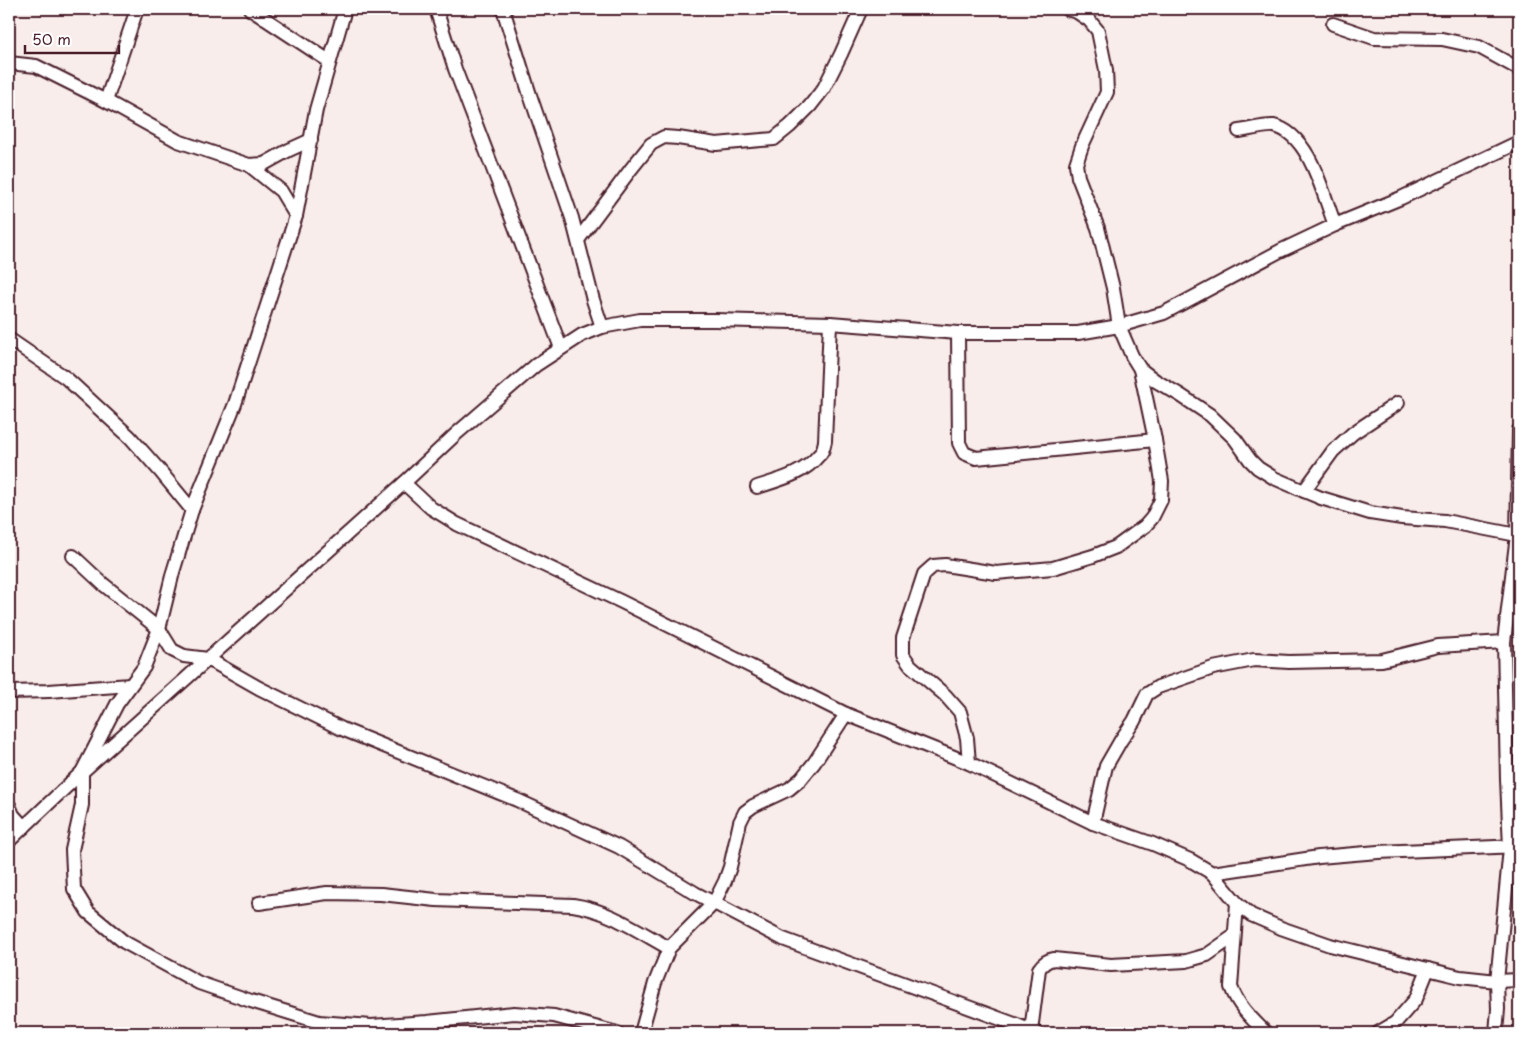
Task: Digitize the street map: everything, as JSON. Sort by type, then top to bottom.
[{"type":"street","points":[[106,101],[136,9]]},
{"type":"street","points":[[250,9],[329,61]]},
{"type":"street","points":[[346,9],[316,110],[296,216],[234,404],[192,510],[158,630],[144,667],[117,704],[82,772],[82,805],[72,850],[74,889],[88,912],[124,942],[199,983],[251,1002],[319,1022],[371,1026],[514,1013],[554,1016],[617,1033]]},
{"type":"street","points":[[436,9],[455,69],[561,348]]},
{"type":"street","points":[[503,9],[578,240],[593,300],[602,326]]},
{"type":"street","points":[[578,240],[651,144],[664,137],[716,144],[774,138],[790,126],[810,106],[824,88],[860,9]]},
{"type":"street","points":[[969,763],[967,738],[960,712],[945,695],[910,665],[902,655],[903,638],[924,574],[933,566],[945,565],[996,573],[1053,568],[1093,556],[1116,547],[1145,526],[1152,518],[1161,500],[1162,481],[1140,369],[1119,326],[1113,288],[1098,228],[1078,177],[1076,164],[1082,146],[1107,92],[1106,70],[1098,31],[1089,20],[1077,12],[1067,9]]},
{"type":"street","points":[[1333,24],[1374,38],[1442,39],[1479,47],[1519,69]]},
{"type":"street","points":[[9,63],[36,66],[106,101],[178,141],[249,165],[282,190],[296,216]]},
{"type":"street","points":[[1239,131],[1273,126],[1293,135],[1309,156],[1335,225]]},
{"type":"street","points":[[249,165],[264,164],[311,140]]},
{"type":"street","points":[[9,841],[82,772],[456,434],[536,365],[582,335],[602,326],[640,320],[830,322],[958,333],[1078,333],[1119,326],[1164,313],[1280,251],[1335,225],[1401,198],[1519,142]]},
{"type":"street","points":[[757,487],[781,480],[800,471],[820,455],[825,441],[830,322]]},
{"type":"street","points":[[958,333],[959,443],[964,453],[976,458],[1155,440]]},
{"type":"street","points":[[9,339],[66,378],[116,424],[160,471],[192,510]]},
{"type":"street","points":[[1140,369],[1156,381],[1180,394],[1210,416],[1235,439],[1258,468],[1274,478],[1321,498],[1370,513],[1402,518],[1444,521],[1517,535]]},
{"type":"street","points":[[1304,491],[1333,451],[1353,434],[1398,403]]},
{"type":"street","points":[[1496,1033],[1498,1009],[1497,981],[1515,847],[1507,779],[1504,642],[1517,535],[1519,430]]},
{"type":"street","points":[[404,483],[431,508],[457,524],[622,602],[846,714],[969,763],[1093,823],[1154,844],[1190,860],[1212,873],[1237,903],[1251,915],[1281,928],[1330,945],[1460,977],[1497,981],[1519,980]]},
{"type":"street","points":[[73,556],[110,591],[158,630],[172,650],[184,656],[208,659],[259,688],[342,729],[517,800],[619,847],[694,893],[783,938],[1018,1024],[1034,1032],[1039,969],[1049,960],[1110,965],[1186,961],[1207,955],[1234,936]]},
{"type":"street","points":[[1093,823],[1106,766],[1134,721],[1147,694],[1158,687],[1214,668],[1254,660],[1289,662],[1382,660],[1438,646],[1504,642]]},
{"type":"street","points":[[9,692],[130,685]]},
{"type":"street","points":[[641,1033],[655,983],[669,948],[714,903],[728,874],[740,822],[745,812],[789,789],[801,779],[814,763],[846,714]]},
{"type":"street","points":[[9,804],[13,815],[24,827]]},
{"type":"street","points":[[1212,873],[1319,856],[1515,847]]},
{"type":"street","points":[[259,903],[327,893],[381,894],[436,900],[573,905],[603,912],[669,948]]},
{"type":"street","points":[[1237,903],[1231,987],[1235,999],[1266,1033]]},
{"type":"street","points":[[1378,1033],[1394,1024],[1416,999],[1428,969]]}]
